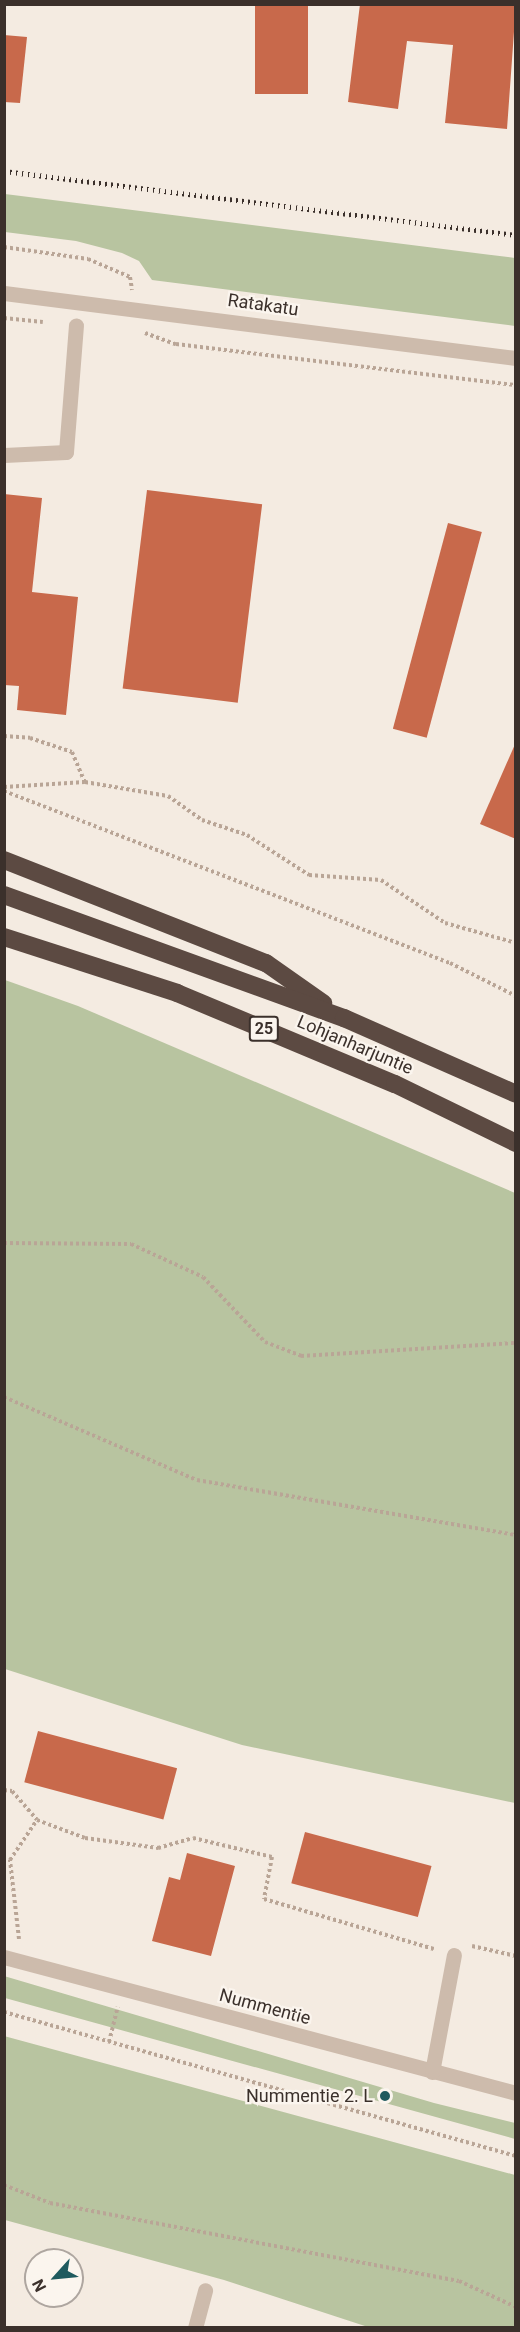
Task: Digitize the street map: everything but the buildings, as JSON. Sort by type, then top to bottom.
[{"type":"highway","points":[[4,860],[266,963],[344,1018]]},
{"type":"highway","name":"Lohjanharjuntie","points":[[4,895],[344,1018],[516,1094]]},
{"type":"highway","name":"Lohjanharjuntie","points":[[4,937],[177,993],[395,1084],[516,1143]]},
{"type":"street","name":"Ratakatu","points":[[4,293],[516,358]]},
{"type":"street","points":[[4,455],[66,453],[76,325]]},
{"type":"street","points":[[432,2072],[454,1955]]},
{"type":"street","name":"Nummentie","points":[[4,1957],[516,2093]]},
{"type":"street","points":[[195,2328],[205,2290]]},
{"type":"path","points":[[4,736],[30,738],[72,752],[85,782]]},
{"type":"path","points":[[4,789],[85,782],[168,796],[202,820],[247,835],[309,875],[381,880],[445,923],[516,942]]},
{"type":"path","points":[[4,789],[450,963],[516,996]]},
{"type":"path","points":[[4,1243],[130,1244],[203,1277],[265,1342],[301,1356],[516,1343]]},
{"type":"path","points":[[4,1397],[197,1479],[516,1535]]},
{"type":"path","points":[[4,1790],[12,1791],[37,1820],[85,1838],[158,1848],[193,1839],[272,1857],[264,1899],[454,1955],[464,1945],[516,1956]]},
{"type":"path","points":[[20,1941],[10,1860],[37,1820]]},
{"type":"path","points":[[4,2012],[516,2156]]},
{"type":"path","points":[[4,2185],[62,2206],[459,2281],[516,2307]]},
{"type":"green space","points":[[5,194],[515,258],[515,326],[152,280],[139,261],[122,253],[76,241],[5,232]]},
{"type":"green space","points":[[5,980],[78,1006],[515,1193],[515,1803],[242,1745],[5,1669]]},
{"type":"green space","points":[[4,1976],[434,2103],[515,2123],[515,2139],[5,1998]]},
{"type":"green space","points":[[4,2036],[515,2175],[515,2327],[368,2327],[224,2280],[5,2220]]},
{"type":"railway","points":[[4,171],[516,235]]},
{"type":"place","name":"Nummentie 2. L","points":[[385,2096]]}]
